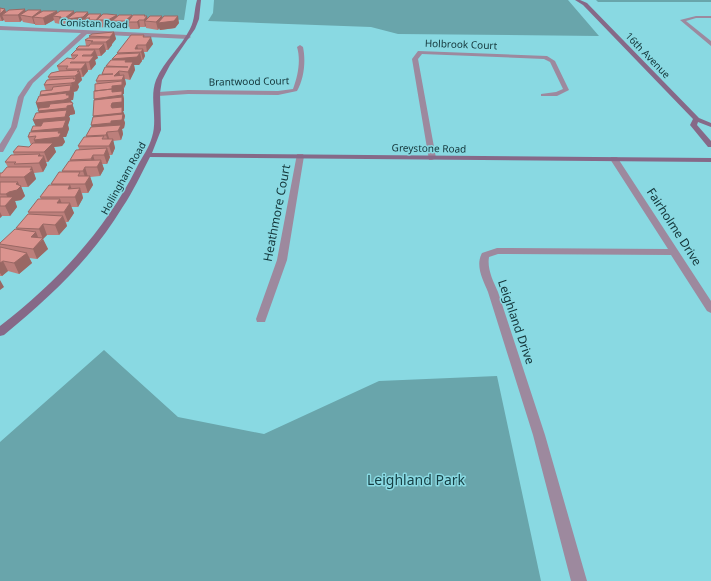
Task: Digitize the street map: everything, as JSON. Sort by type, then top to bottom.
[{"type":"street","name":"Hollingham Road","points":[[0,332],[69,271],[116,214],[147,155],[159,128],[158,82],[188,37],[196,20],[198,0]]},
{"type":"street","name":"16th Avenue","points":[[577,0],[585,2],[696,119],[711,125]]},
{"type":"street","points":[[711,17],[682,20],[711,44]]},
{"type":"street","name":"Conistan Road","points":[[0,28],[188,37]]},
{"type":"street","points":[[0,150],[14,127],[24,92],[31,82],[86,32]]},
{"type":"street","name":"Brantwood Court","points":[[158,94],[188,92],[278,93],[295,90],[303,53],[300,47]]},
{"type":"street","name":"Holbrook Court","points":[[432,158],[415,59],[420,52],[545,57],[552,61],[566,90],[556,94],[543,95]]},
{"type":"street","name":"16th Avenue","points":[[696,119],[693,125],[711,145]]},
{"type":"street","name":"Greystone Road","points":[[147,155],[711,160]]},
{"type":"street","name":"Heathmore Court","points":[[261,319],[282,260],[300,156]]},
{"type":"street","name":"Fairholme Drive","points":[[614,159],[711,309]]},
{"type":"street","name":"Leighland Drive","points":[[578,581],[539,435],[493,292],[485,272],[483,262],[485,255],[497,252],[675,252]]},
{"type":"green space","points":[[0,0],[187,0],[184,20],[0,11]]},
{"type":"green space","points":[[214,0],[568,0],[599,36],[398,34],[371,27],[208,21],[213,13]]},
{"type":"green space","points":[[596,0],[711,0],[711,2],[598,2]]},
{"type":"green space","name":"Leighland Park","points":[[104,350],[178,417],[264,434],[379,381],[497,376],[541,581],[0,581],[0,442]]},
{"type":"building","points":[[0,8],[5,9],[0,14]]},
{"type":"building","points":[[25,9],[18,15],[2,15],[9,10]]},
{"type":"building","points":[[28,10],[41,10],[32,17],[20,15]]},
{"type":"building","points":[[43,11],[57,11],[43,18],[33,17]]},
{"type":"building","points":[[60,11],[74,11],[65,18],[53,16]]},
{"type":"building","points":[[76,12],[88,12],[83,17],[67,19]]},
{"type":"building","points":[[89,14],[101,14],[96,20],[87,20],[90,18],[85,18]]},
{"type":"building","points":[[103,14],[117,15],[108,20],[97,20]]},
{"type":"building","points":[[119,15],[132,15],[125,21],[112,21]]},
{"type":"building","points":[[133,15],[147,16],[144,20],[128,22]]},
{"type":"building","points":[[150,16],[162,16],[156,22],[145,21]]},
{"type":"building","points":[[164,16],[178,16],[174,21],[158,23]]},
{"type":"building","points":[[114,32],[110,37],[89,36],[92,34]]},
{"type":"building","points":[[131,35],[144,35],[143,37],[151,37],[146,45],[137,45],[135,49],[143,49],[141,52],[117,53]]},
{"type":"building","points":[[88,38],[111,38],[106,42],[91,42],[93,41],[85,40]]},
{"type":"building","points":[[90,44],[104,44],[99,49],[76,49],[79,46],[89,46]]},
{"type":"building","points":[[76,50],[95,50],[91,55],[82,56],[94,56],[89,62],[70,63],[86,63],[81,69],[66,69],[68,66],[57,66],[67,58],[74,59],[78,55],[71,55]]},
{"type":"building","points":[[140,53],[137,57],[112,59],[117,54]]},
{"type":"building","points":[[111,60],[126,60],[125,62],[133,62],[128,72],[119,71],[114,76],[124,75],[122,80],[96,81],[99,75],[113,74],[102,74],[105,67],[128,67],[106,66]]},
{"type":"building","points":[[79,70],[77,72],[80,72],[75,76],[48,77],[51,73]]},
{"type":"building","points":[[74,78],[73,79],[76,79],[75,82],[71,83],[44,85],[47,80]]},
{"type":"building","points":[[122,81],[122,85],[112,86],[112,89],[95,91],[95,84]]},
{"type":"building","points":[[71,85],[70,91],[40,95],[41,91],[52,90],[53,87]]},
{"type":"building","points":[[112,89],[112,92],[122,91],[122,95],[94,99],[94,91]]},
{"type":"building","points":[[67,93],[66,95],[69,95],[69,98],[64,100],[36,103],[39,96]]},
{"type":"building","points":[[122,97],[122,102],[112,103],[111,106],[112,108],[122,107],[122,113],[93,116],[94,100]]},
{"type":"building","points":[[73,103],[72,105],[67,106],[67,108],[38,111],[39,108],[49,107],[50,104]]},
{"type":"building","points":[[67,110],[65,117],[33,120],[36,113]]},
{"type":"building","points":[[123,114],[122,120],[111,121],[111,123],[91,125],[93,117]]},
{"type":"building","points":[[66,120],[63,128],[31,131],[33,126],[41,126],[43,122]]},
{"type":"building","points":[[121,125],[118,131],[107,132],[106,135],[86,136],[91,127]]},
{"type":"building","points":[[59,131],[58,133],[61,133],[59,137],[34,140],[36,136],[28,137],[30,132]]},
{"type":"building","points":[[104,136],[102,139],[113,139],[109,146],[78,146],[84,137]]},
{"type":"building","points":[[33,143],[53,143],[44,152],[13,152],[18,146],[29,147]]},
{"type":"building","points":[[107,148],[104,155],[93,155],[91,159],[70,160],[76,150]]},
{"type":"building","points":[[40,154],[38,156],[44,156],[39,163],[14,164],[16,162],[5,162],[11,155]]},
{"type":"building","points":[[101,160],[97,167],[85,167],[83,171],[62,171],[69,161]]},
{"type":"building","points":[[7,167],[32,167],[30,170],[33,170],[24,177],[0,177],[0,173],[2,173]]},
{"type":"building","points":[[59,172],[80,172],[78,176],[90,176],[85,184],[51,184]]},
{"type":"building","points":[[0,182],[18,182],[16,184],[21,186],[17,190],[6,194],[0,194]]},
{"type":"building","points":[[49,185],[70,185],[68,189],[80,188],[75,197],[40,197]]},
{"type":"building","points":[[0,197],[13,197],[5,206],[0,206]]},
{"type":"building","points":[[38,199],[60,199],[57,203],[70,203],[64,212],[28,212]]},
{"type":"building","points":[[28,214],[63,216],[55,225],[43,224],[39,229],[16,228]]},
{"type":"building","points":[[15,229],[36,232],[31,237],[43,238],[33,249],[0,244]]},
{"type":"building","points":[[0,247],[27,253],[14,263],[3,261],[0,263]]}]
